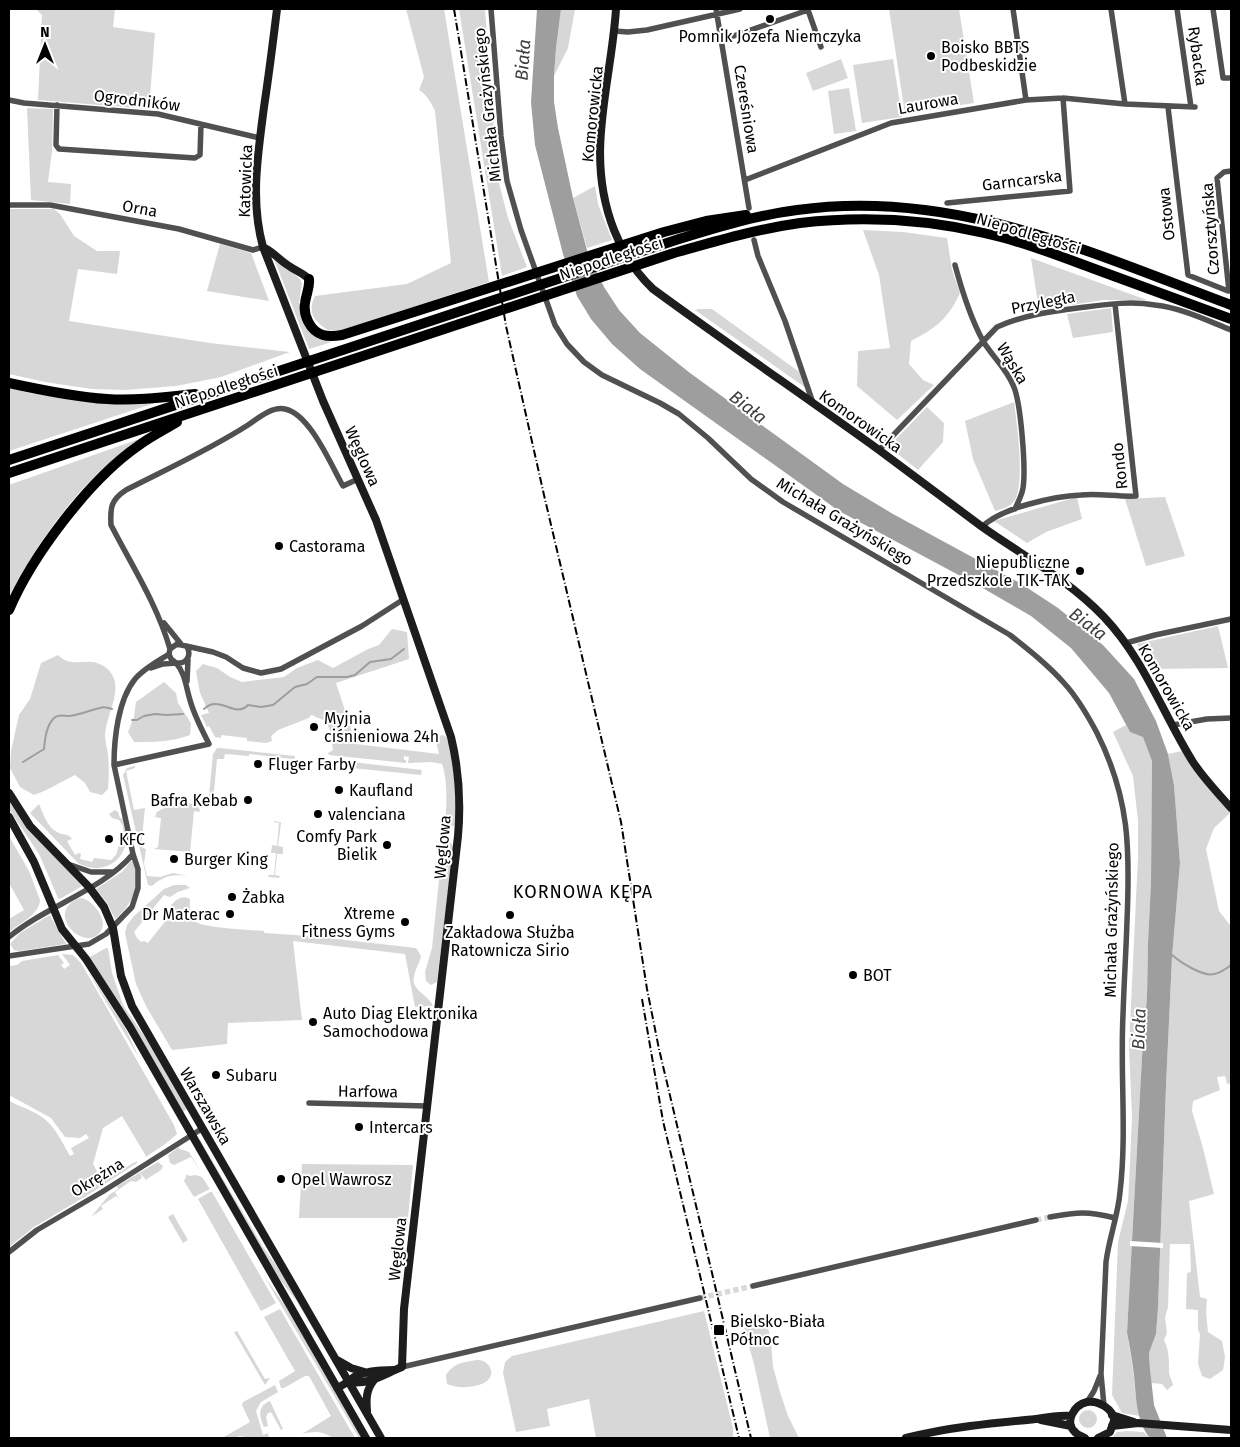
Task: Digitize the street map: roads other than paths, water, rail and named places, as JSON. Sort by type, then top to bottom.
[{"type":"highway","name":"Niepodległości","points":[[9,460],[640,252],[716,228],[784,212],[829,207],[893,206],[927,209],[989,221],[1049,238],[1231,305]]},
{"type":"highway","points":[[309,279],[304,311],[307,320],[313,329],[322,335],[342,335],[636,241],[706,221],[760,213],[784,212]]},
{"type":"highway","name":"Niepodległości","points":[[9,473],[644,263],[735,236],[800,223],[861,219],[924,222],[970,230],[1014,240],[1231,319]]},
{"type":"highway","points":[[9,382],[75,396],[109,399],[164,398],[218,391]]},
{"type":"highway","points":[[9,610],[41,553],[58,529],[98,482],[138,446],[196,412]]},
{"type":"street","name":"Katowicka","points":[[277,9],[260,138],[255,199],[263,247],[301,347]]},
{"type":"street","name":"Michała Grażyńskiego","points":[[491,9],[501,136],[507,181],[520,230],[547,304],[555,325],[567,344],[584,362],[602,375],[679,414],[708,438],[751,479],[782,502],[1010,636],[1029,650],[1065,684],[1087,716],[1108,758],[1119,792],[1129,856],[1122,1043],[1124,1108],[1121,1179],[1106,1262],[1100,1374],[1104,1406]]},
{"type":"street","name":"Komorowicka","points":[[616,9],[600,132],[599,166],[601,189],[608,216],[618,240],[629,262],[640,277],[653,289],[741,354],[879,450],[982,527],[1055,575],[1080,594],[1105,618],[1126,644],[1144,670],[1194,763],[1231,808]]},
{"type":"street","points":[[614,31],[639,32],[717,12],[740,9]]},
{"type":"street","points":[[1013,9],[1026,100]]},
{"type":"street","points":[[1111,9],[1125,104]]},
{"type":"street","name":"Rybacka","points":[[1177,9],[1193,107]]},
{"type":"street","points":[[1213,9],[1223,78],[1231,78]]},
{"type":"street","points":[[722,40],[807,10],[820,47]]},
{"type":"street","name":"Czereśniowa","points":[[717,12],[749,208]]},
{"type":"street","name":"Laurowa","points":[[745,180],[891,123],[1026,100],[1063,98],[1168,107],[1193,107]]},
{"type":"street","name":"Garncarska","points":[[947,203],[1070,191],[1063,98]]},
{"type":"street","name":"Ogrodników","points":[[9,100],[57,106],[147,112],[260,138]]},
{"type":"street","points":[[57,106],[56,145],[59,149],[195,158],[200,155],[201,124]]},
{"type":"street","name":"Ostowa","points":[[1168,107],[1188,275],[1230,291]]},
{"type":"street","name":"Czorsztyńska","points":[[1230,291],[1217,178],[1224,172],[1231,171]]},
{"type":"street","name":"Orna","points":[[9,204],[50,205],[179,229],[253,250],[263,247]]},
{"type":"street","points":[[754,240],[758,256],[797,355],[813,403]]},
{"type":"street","points":[[263,247],[273,252],[281,260],[309,279]]},
{"type":"street","name":"Wąska","points":[[955,265],[964,296],[983,341],[1014,386],[1019,406],[1024,474],[1023,488],[1015,509]]},
{"type":"street","name":"Przyległa","points":[[879,450],[997,327],[1015,319],[1041,313],[1115,304],[1140,303],[1169,307],[1231,330]]},
{"type":"street","name":"Rondo","points":[[982,527],[988,520],[999,514],[1056,498],[1082,494],[1136,496],[1115,304]]},
{"type":"street","name":"Węglowa","points":[[301,347],[322,401],[380,529],[451,737],[459,790],[458,836],[398,1368]]},
{"type":"street","points":[[358,480],[343,486],[314,433],[297,414],[284,408],[270,411],[236,433],[126,490],[116,497],[110,511],[111,525],[159,615],[181,644],[213,652],[226,657],[243,668],[261,673],[281,669],[362,626],[404,600]]},
{"type":"street","points":[[114,765],[209,744],[190,700],[179,667],[171,659],[159,615]]},
{"type":"street","points":[[1126,644],[1154,635],[1231,619]]},
{"type":"street","points":[[9,956],[76,946],[95,941],[113,928],[132,908],[139,879],[114,765],[116,736],[125,696],[136,678],[170,651],[174,645],[181,644]]},
{"type":"street","points":[[187,647],[189,651],[187,688]]},
{"type":"street","points":[[147,670],[163,664],[184,663],[195,654],[213,652]]},
{"type":"street","points":[[1173,725],[1207,719],[1231,718]]},
{"type":"street","name":"Warszawska","points":[[9,793],[30,826],[89,888],[104,907],[113,928],[121,976],[132,1006],[381,1438]]},
{"type":"street","name":"Warszawska","points":[[9,818],[34,862],[62,929],[89,964],[130,1027],[366,1438]]},
{"type":"street","points":[[9,938],[23,926],[115,872],[133,854]]},
{"type":"street","points":[[64,862],[91,872],[115,872]]},
{"type":"street","name":"Harfowa","points":[[309,1103],[427,1106]]},
{"type":"street","name":"Okrężna","points":[[9,1252],[37,1230],[203,1128]]},
{"type":"street","points":[[1050,1217],[1077,1212],[1094,1213],[1115,1218]]},
{"type":"street","points":[[753,1286],[1036,1220]]},
{"type":"street","points":[[338,1388],[355,1376],[398,1368],[700,1298]]},
{"type":"street","points":[[336,1360],[351,1368],[369,1373]]},
{"type":"street","points":[[349,1382],[358,1383],[374,1380],[398,1368]]},
{"type":"street","name":"Michała Grażyńskiego","points":[[1087,1402],[1094,1391],[1100,1374]]},
{"type":"street","points":[[367,1413],[366,1396],[374,1380]]},
{"type":"street","points":[[1085,1438],[1075,1432],[1071,1426],[1071,1416],[1080,1405],[1087,1402],[1104,1406],[1112,1415],[1114,1420],[1110,1432],[1102,1438]]},
{"type":"street","points":[[906,1438],[967,1426],[1037,1419],[1057,1415],[1071,1416]]},
{"type":"street","points":[[1112,1415],[1138,1423]]},
{"type":"street","points":[[1037,1419],[1071,1426]]},
{"type":"street","points":[[1112,1426],[1138,1423],[1231,1430]]},
{"type":"waterway","points":[[204,709],[215,704],[238,709],[243,709],[248,705],[261,707],[273,705],[295,687],[307,684],[317,677],[347,677],[355,675],[370,662],[391,659],[404,649]]},
{"type":"waterway","points":[[23,762],[44,749],[45,737],[54,718],[103,707],[112,709]]},
{"type":"waterway","points":[[132,720],[155,714],[183,714]]},
{"type":"waterway","points":[[1172,955],[1192,968],[1209,974],[1219,973],[1231,965]]},
{"type":"tunnel","points":[[1036,1220],[1050,1217]]},
{"type":"tunnel","points":[[700,1298],[753,1286]]},
{"type":"railway","points":[[454,9],[506,326],[621,822],[647,989],[659,1049],[751,1438]]},
{"type":"railway","points":[[642,999],[663,1121],[739,1438]]},
{"type":"place","name":"Pomnik Józefa Niemczyka","points":[[770,19]]},
{"type":"place","name":"Boisko BBTS Podbeskidzie","points":[[931,56]]},
{"type":"place","name":"Castorama","points":[[279,546]]},
{"type":"place","name":"Niepubliczne Przedszkole TIK-TAK","points":[[1080,571]]},
{"type":"place","name":"Myjnia ciśnieniowa 24h","points":[[314,727]]},
{"type":"place","name":"Fluger Farby","points":[[258,764]]},
{"type":"place","name":"Kaufland","points":[[339,790]]},
{"type":"place","name":"Bafra Kebab","points":[[248,800]]},
{"type":"place","name":"valenciana","points":[[318,814]]},
{"type":"place","name":"KFC","points":[[109,839]]},
{"type":"place","name":"Comfy Park Bielik","points":[[387,845]]},
{"type":"place","name":"Burger King","points":[[174,859]]},
{"type":"place","name":"Żabka","points":[[232,897]]},
{"type":"place","name":"Dr Materac","points":[[230,914]]},
{"type":"place","name":"Zakładowa Służba Ratownicza Sirio","points":[[510,915]]},
{"type":"place","name":"Xtreme Fitness Gyms","points":[[405,922]]},
{"type":"place","name":"BOT","points":[[853,975]]},
{"type":"place","name":"Auto Diag Elektronika Samochodowa","points":[[313,1022]]},
{"type":"place","name":"Subaru","points":[[216,1075]]},
{"type":"place","name":"Intercars","points":[[359,1127]]},
{"type":"place","name":"Opel Wawrosz","points":[[281,1179]]},
{"type":"place","name":"Bielsko-Biała Północ","points":[[719,1330]]},
{"type":"district","name":"KORNOWA KĘPA","points":[[583,892]]},
{"type":"water label","name":"Biała","points":[[523,60]]},
{"type":"water label","name":"Biała","points":[[748,407]]},
{"type":"water label","name":"Biała","points":[[1088,624]]},
{"type":"water label","name":"Biała","points":[[1139,1029]]}]
